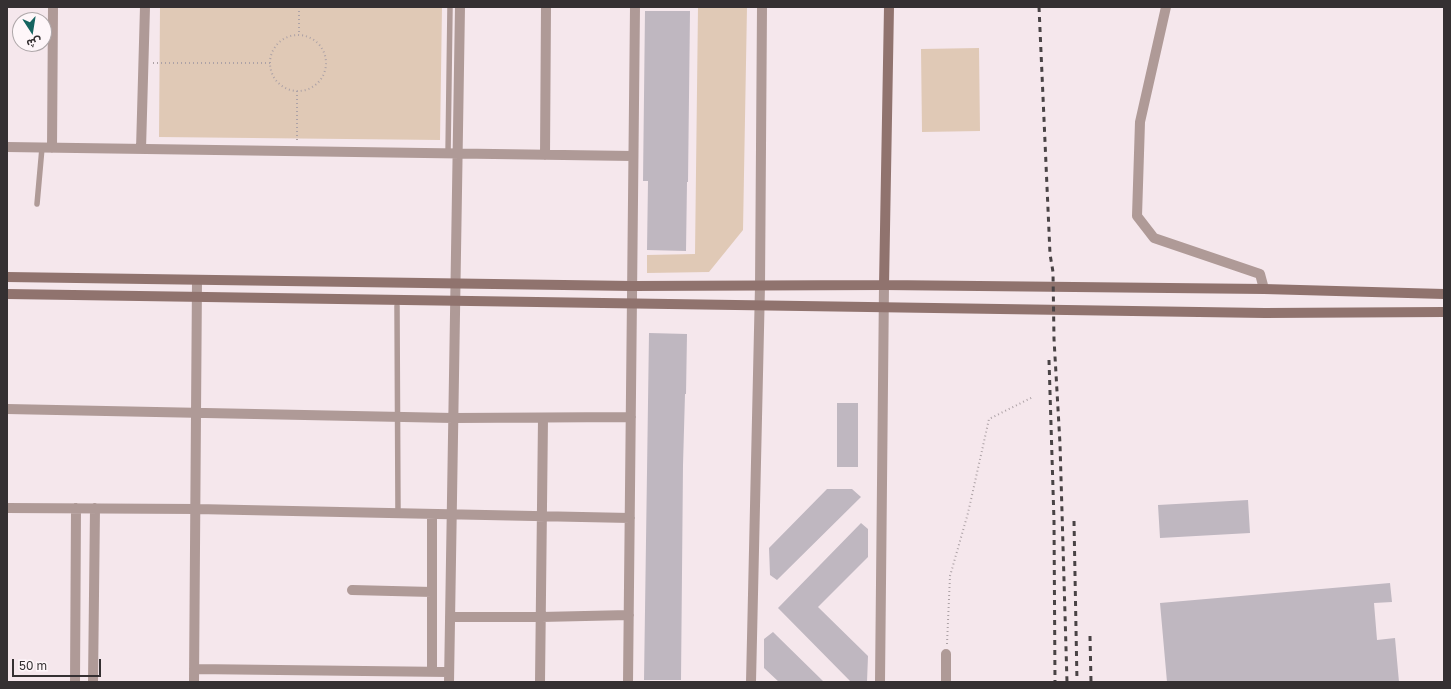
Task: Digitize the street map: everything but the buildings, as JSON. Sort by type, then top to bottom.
[{"type":"street","points":[[47,148],[53,7]]},
{"type":"street","points":[[141,149],[145,7]]},
{"type":"street","points":[[194,670],[432,672],[449,677],[455,301],[453,154],[460,7]]},
{"type":"street","points":[[545,155],[546,7]]},
{"type":"street","points":[[628,682],[635,7]]},
{"type":"street","points":[[751,682],[760,286],[762,7]]},
{"type":"street","points":[[880,682],[884,285],[889,7]]},
{"type":"street","points":[[1166,7],[1140,122],[1137,216],[1154,238],[1260,274],[1264,290]]},
{"type":"street","points":[[7,147],[633,156]]},
{"type":"street","points":[[7,277],[632,286],[884,285],[1444,294]]},
{"type":"street","points":[[194,682],[197,280]]},
{"type":"street","points":[[7,294],[1265,313],[1444,312]]},
{"type":"street","points":[[7,409],[453,418],[631,418]]},
{"type":"street","points":[[540,682],[543,418]]},
{"type":"street","points":[[7,508],[196,508],[630,518]]},
{"type":"street","points":[[75,682],[76,508]]},
{"type":"street","points":[[93,682],[96,508]]},
{"type":"street","points":[[432,514],[432,672]]},
{"type":"street","points":[[352,590],[432,592]]},
{"type":"street","points":[[450,617],[541,618],[629,615]]},
{"type":"street","points":[[946,654],[946,682]]},
{"type":"lane","points":[[450,7],[453,154]]},
{"type":"lane","points":[[37,204],[47,148]]},
{"type":"lane","points":[[397,306],[398,513]]},
{"type":"path","points":[[299,7],[299,36]]},
{"type":"path","points":[[292,36],[299,36],[306,37],[318,44],[323,50],[326,64],[322,78],[317,84],[312,88],[297,91],[284,87],[278,83],[274,77],[270,63],[271,56],[279,43],[292,36]]},
{"type":"path","points":[[143,63],[270,63]]},
{"type":"path","points":[[297,91],[297,151]]},
{"type":"path","points":[[946,654],[950,576],[968,514],[989,418],[1033,397]]},
{"type":"shaded area","points":[[160,7],[442,7],[440,140],[159,137]]},
{"type":"shaded area","points":[[698,7],[747,7],[743,230],[709,272],[647,273],[647,255],[695,254]]},
{"type":"shaded area","points":[[979,48],[980,131],[922,132],[921,49]]},
{"type":"railway","points":[[1039,7],[1050,254],[1053,272],[1054,339],[1060,444],[1067,682]]},
{"type":"railway","points":[[1049,360],[1054,521],[1055,682]]},
{"type":"railway","points":[[1074,521],[1077,682]]},
{"type":"railway","points":[[1090,636],[1091,682]]}]
